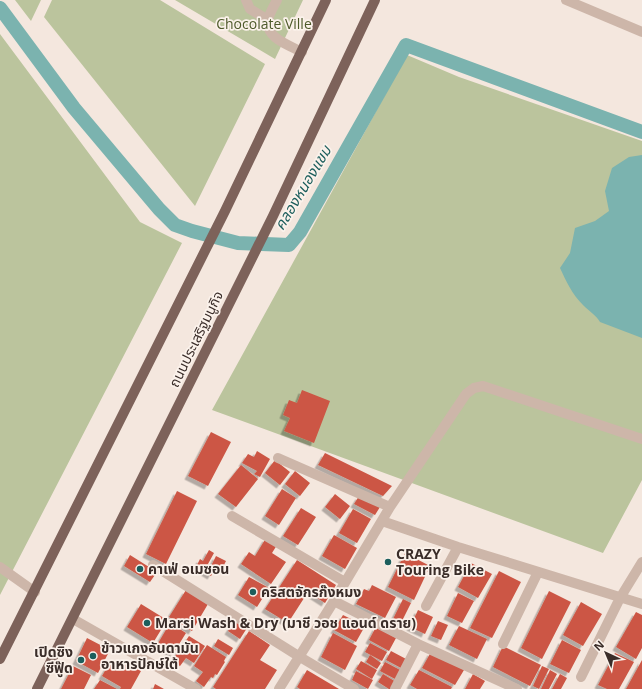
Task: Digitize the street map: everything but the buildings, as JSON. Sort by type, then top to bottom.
[{"type":"main road","points":[[0,660],[225,211],[326,0]]},
{"type":"main road","name":"ถนนประเสริฐมนูกิจ","points":[[37,689],[273,216],[375,0]]},
{"type":"street","points":[[246,0],[250,9],[268,20]]},
{"type":"street","points":[[277,0],[268,20],[269,32],[277,39],[302,52]]},
{"type":"street","points":[[566,0],[642,32]]},
{"type":"street","points":[[279,689],[334,601],[390,506],[466,394],[474,388],[483,386],[642,439]]},
{"type":"street","points":[[278,458],[390,506]]},
{"type":"street","points":[[232,516],[345,582]]},
{"type":"street","points":[[382,521],[458,547],[642,604]]},
{"type":"street","points":[[426,606],[458,547]]},
{"type":"street","points":[[581,677],[620,598],[642,562]]},
{"type":"street","points":[[153,565],[354,689]]},
{"type":"street","points":[[0,567],[35,592]]},
{"type":"street","points":[[503,644],[538,572]]},
{"type":"street","points":[[334,601],[418,644],[517,689]]},
{"type":"street","points":[[73,619],[196,689]]},
{"type":"street","points":[[395,689],[418,644]]},
{"type":"green space","points":[[15,0],[41,0],[31,21]]},
{"type":"green space","points":[[52,0],[160,0],[265,64],[195,206],[44,17]]},
{"type":"green space","name":"Chocolate Ville","points":[[175,0],[303,0],[275,59]]},
{"type":"green space","points":[[0,34],[140,222],[182,243],[0,595]]},
{"type":"green space","points":[[407,55],[459,77],[642,141],[642,480],[603,553],[212,410]]},
{"type":"water","points":[[642,155],[642,338],[600,322],[576,296],[567,283],[560,268],[570,253],[575,228],[595,221],[609,211],[605,191],[612,168],[629,157]]},
{"type":"waterway","name":"คลองหนองแขม","points":[[0,8],[74,108],[159,209],[175,225],[238,243],[289,245],[300,232],[406,45],[642,132]]},
{"type":"place","name":"CRAZY Touring Bike","points":[[388,562]]},
{"type":"place","name":"คาเฟ่ อเมซอน","points":[[140,569]]},
{"type":"place","name":"คริสตจักรก๊งหมง","points":[[253,592]]},
{"type":"place","name":"Marsi Wash & Dry (มาชี วอช แอนด์ ดราย)","points":[[147,623]]},
{"type":"place","name":"ข้าวแกงอันดามัน อาหารปักษ์ใต้","points":[[93,656]]},
{"type":"place","name":"เปิดซิง ซีฟู๊ด","points":[[81,660]]}]
